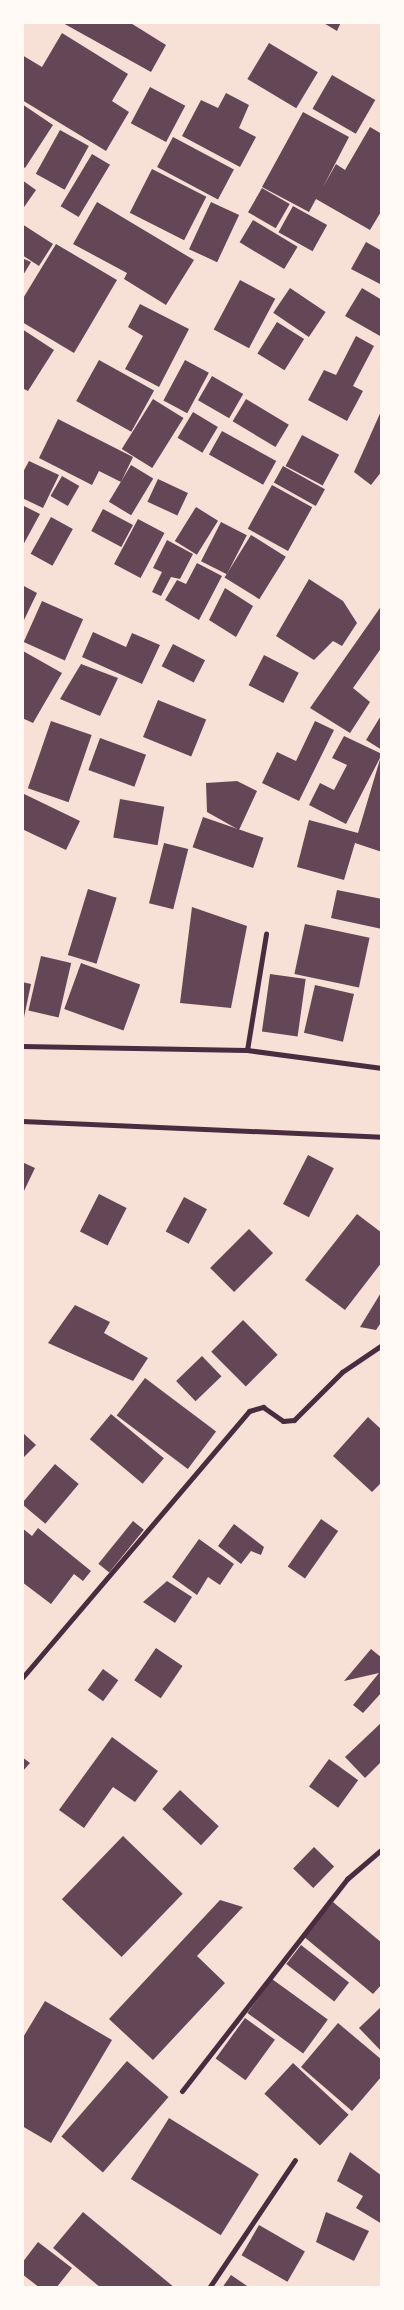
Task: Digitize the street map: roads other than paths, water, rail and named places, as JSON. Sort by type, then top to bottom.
[{"type":"street","points":[[247,1050],[266,934]]},
{"type":"street","points":[[22,1046],[247,1050],[382,1068]]},
{"type":"street","points":[[22,1121],[382,1137]]},
{"type":"street","points":[[22,1678],[249,1411],[264,1407],[283,1421],[294,1420],[342,1372],[382,1345]]},
{"type":"street","points":[[182,2091],[341,1886],[382,1850]]},
{"type":"street","points":[[209,2288],[295,2160]]}]
